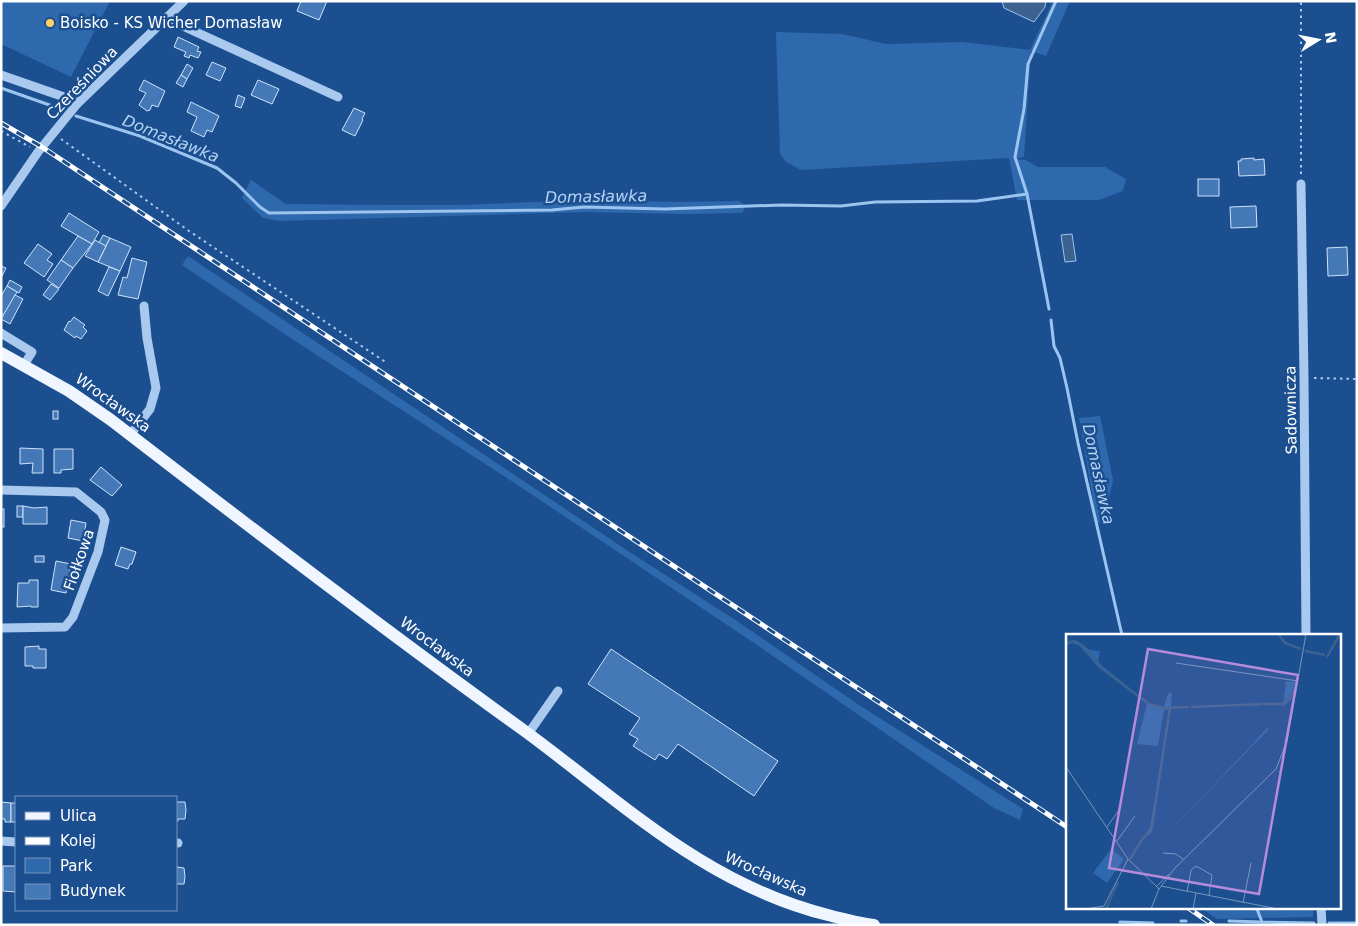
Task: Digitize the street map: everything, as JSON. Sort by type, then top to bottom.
[{"type":"main road","name":"Wrocławska","points":[[1,353],[83,401],[130,435],[393,635],[669,841],[721,873],[769,896],[803,908],[861,924],[874,925]]},
{"type":"street","name":"Czereśniowa","points":[[1,206],[38,152],[76,104],[184,1]]},
{"type":"street","points":[[167,17],[174,22],[338,97]]},
{"type":"street","points":[[1,75],[70,99],[76,104]]},
{"type":"street","name":"Sadownicza","points":[[1300,184],[1306,634]]},
{"type":"street","points":[[130,435],[150,409],[156,388],[147,338],[144,306]]},
{"type":"street","points":[[1,333],[32,352],[24,365]]},
{"type":"street","name":"Fiołkowa","points":[[1,490],[76,492],[102,512],[105,520],[104,532],[98,552],[73,618],[65,627],[1,628]]},
{"type":"street","points":[[528,734],[558,692]]},
{"type":"street","points":[[1,841],[15,842]]},
{"type":"street","points":[[1321,908],[1322,925]]},
{"type":"path","points":[[1300,184],[1301,1]]},
{"type":"path","points":[[1,131],[38,152]]},
{"type":"path","points":[[53,133],[189,231],[387,363]]},
{"type":"path","points":[[1304,378],[1357,379]]},
{"type":"green space","name":"Boisko - KS Wicher Domasław","points":[[1,1],[110,1],[71,77],[1,44]]},
{"type":"green space","points":[[1053,1],[1070,1],[1046,56],[1031,51],[1024,157],[1014,159],[1026,160],[1038,167],[1105,167],[1126,179],[1123,191],[1099,200],[1017,200],[1009,158],[801,170],[786,162],[780,154],[776,32],[842,34],[886,44],[962,42],[1030,50]]},
{"type":"green space","points":[[251,180],[286,204],[461,205],[586,200],[739,201],[746,206],[742,213],[585,212],[280,221],[263,218],[242,198]]},
{"type":"green space","points":[[188,256],[628,551],[737,621],[859,705],[1023,809],[1020,820],[994,808],[760,647],[182,265]]},
{"type":"green space","points":[[1100,416],[1113,480],[1104,521],[1097,523],[1079,418]]},
{"type":"green space","points":[[1201,908],[1313,908],[1313,917],[1217,919]]},
{"type":"shaded area","points":[[1002,1],[1046,1],[1045,7],[1034,22],[1004,8]]},
{"type":"shaded area","points":[[1072,234],[1076,261],[1065,262],[1061,235]]},
{"type":"building","points":[[301,1],[327,1],[319,20],[297,11]]},
{"type":"building","points":[[178,37],[199,47],[197,51],[201,52],[198,58],[190,55],[189,58],[184,56],[186,52],[174,47]]},
{"type":"building","points":[[212,62],[226,68],[220,81],[206,75]]},
{"type":"building","points":[[187,64],[193,68],[187,79],[181,75]]},
{"type":"building","points":[[181,75],[187,79],[183,87],[176,83]]},
{"type":"building","points":[[144,80],[165,91],[158,107],[152,105],[150,110],[147,111],[139,105],[146,93],[139,90]]},
{"type":"building","points":[[258,80],[279,89],[272,104],[251,95]]},
{"type":"building","points":[[238,95],[245,98],[241,108],[235,106]]},
{"type":"building","points":[[191,102],[219,116],[212,132],[207,130],[204,137],[191,131],[197,117],[187,112]]},
{"type":"building","points":[[354,108],[365,113],[355,136],[342,130]]},
{"type":"building","points":[[1254,158],[1254,160],[1264,159],[1265,175],[1239,176],[1238,161]]},
{"type":"building","points":[[1198,179],[1219,179],[1219,196],[1198,196]]},
{"type":"building","points":[[1256,206],[1257,227],[1231,228],[1230,207]]},
{"type":"building","points":[[69,213],[99,232],[92,244],[61,226]]},
{"type":"building","points":[[103,235],[110,238],[106,246],[99,243]]},
{"type":"building","points":[[78,236],[92,244],[73,268],[61,260]]},
{"type":"building","points":[[110,238],[131,247],[120,271],[98,262]]},
{"type":"building","points":[[95,240],[106,246],[98,262],[85,256]]},
{"type":"building","points":[[38,244],[52,254],[47,260],[53,264],[44,277],[24,263]]},
{"type":"building","points":[[1347,247],[1348,275],[1328,276],[1327,248]]},
{"type":"building","points":[[132,258],[147,262],[138,299],[118,295],[123,277],[127,278]]},
{"type":"building","points":[[61,260],[73,268],[59,288],[47,280]]},
{"type":"building","points":[[1,266],[6,268],[1,278]]},
{"type":"building","points":[[109,267],[120,271],[108,296],[98,291]]},
{"type":"building","points":[[10,280],[22,287],[19,293],[7,286]]},
{"type":"building","points":[[51,284],[59,289],[50,300],[43,295]]},
{"type":"building","points":[[7,286],[17,292],[4,315],[1,313],[1,296]]},
{"type":"building","points":[[15,295],[23,299],[10,324],[1,319]]},
{"type":"building","points":[[74,317],[85,325],[83,327],[87,331],[81,339],[76,336],[75,338],[64,330],[69,321]]},
{"type":"building","points":[[53,411],[58,411],[58,419],[53,419]]},
{"type":"building","points":[[20,448],[43,449],[43,473],[32,473],[33,463],[20,464]]},
{"type":"building","points":[[54,449],[73,449],[73,469],[54,473]]},
{"type":"building","points":[[101,467],[122,485],[112,496],[90,480]]},
{"type":"building","points":[[17,506],[23,506],[23,517],[17,517]]},
{"type":"building","points":[[23,506],[34,508],[47,507],[47,524],[23,524]]},
{"type":"building","points":[[1,509],[4,509],[4,527],[1,527]]},
{"type":"building","points":[[71,520],[86,523],[83,541],[68,538]]},
{"type":"building","points":[[121,547],[136,552],[128,569],[115,565]]},
{"type":"building","points":[[35,556],[44,556],[44,562],[35,562]]},
{"type":"building","points":[[56,561],[71,564],[66,593],[51,590]]},
{"type":"building","points":[[29,580],[38,580],[38,607],[17,607],[18,583],[29,583]]},
{"type":"building","points":[[39,646],[39,649],[46,649],[46,668],[25,666],[25,647]]},
{"type":"building","points":[[611,649],[778,761],[754,796],[678,744],[667,759],[659,754],[655,760],[633,746],[638,739],[629,734],[640,718],[588,684]]},
{"type":"building","points":[[1,802],[11,803],[11,822],[5,822],[5,819],[1,819]]},
{"type":"building","points":[[178,802],[185,802],[185,819],[178,819]]},
{"type":"building","points":[[11,803],[15,803],[15,822],[11,822]]},
{"type":"building","points":[[3,866],[15,866],[15,892],[3,891]]},
{"type":"building","points":[[178,867],[184,868],[184,884],[178,884]]},
{"type":"waterway","points":[[1049,309],[1027,194],[1015,157],[1024,109],[1028,64],[1056,1]]},
{"type":"waterway","name":"Domasławka","points":[[1,88],[61,109]]},
{"type":"waterway","name":"Domasławka","points":[[76,116],[140,136],[217,168],[269,213],[552,210],[584,207],[665,209],[781,205],[841,206],[875,202],[977,201],[1027,194]]},
{"type":"waterway","name":"Domasławka","points":[[1051,320],[1054,346],[1060,358],[1122,634]]},
{"type":"waterway","name":"Domasławka","points":[[1256,908],[1262,922],[1314,923]]},
{"type":"waterway","points":[[1181,921],[1186,921]]},
{"type":"waterway","points":[[1229,921],[1262,922]]},
{"type":"waterway","points":[[1120,922],[1153,923]]},
{"type":"waterway","name":"Domasławka","points":[[1329,923],[1357,923]]},
{"type":"railway","points":[[1,123],[42,147],[1066,826]]},
{"type":"railway","points":[[1188,908],[1213,925]]},
{"type":"place","name":"Boisko - KS Wicher Domasław","points":[[50,23]]}]
